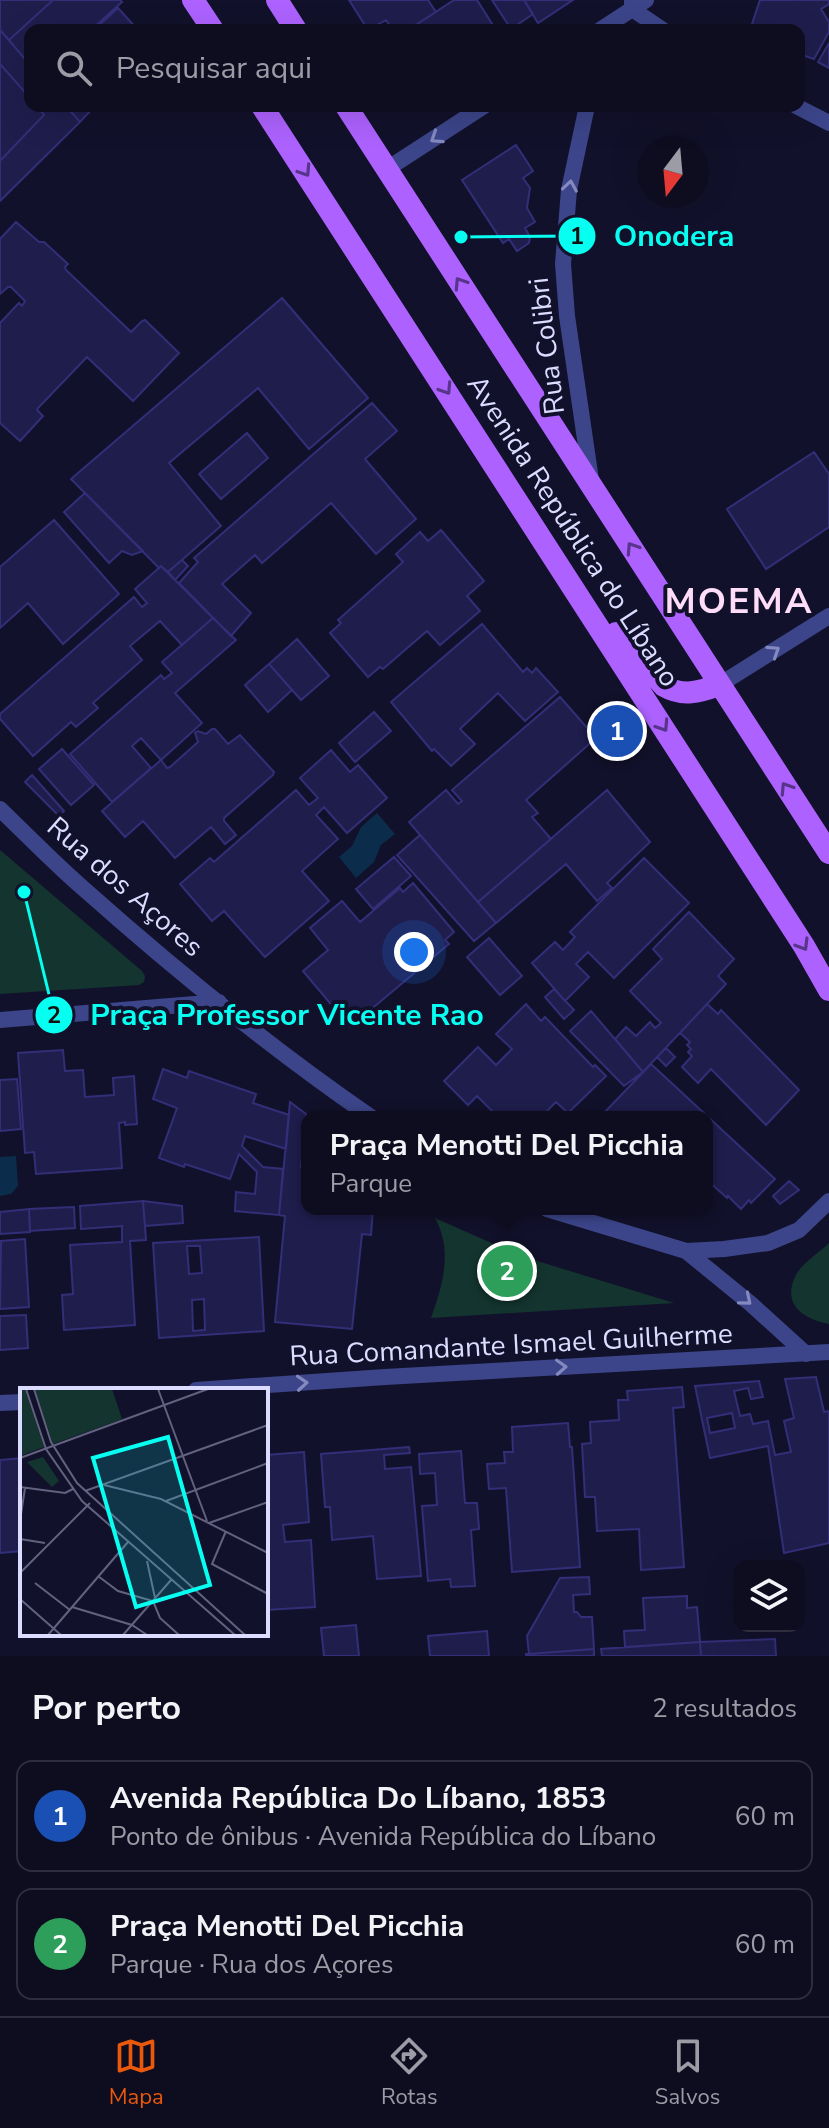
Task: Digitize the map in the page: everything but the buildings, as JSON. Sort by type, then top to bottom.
[{"type":"main road","points":[[193,0],[209,24]]},
{"type":"main road","points":[[277,0],[292,24]]},
{"type":"main road","name":"Avenida República do Líbano","points":[[266,112],[804,946],[829,990]]},
{"type":"main road","name":"Avenida República do Líbano","points":[[350,112],[829,853]]},
{"type":"main road","points":[[511,490],[617,635],[664,686],[686,694],[719,685]]},
{"type":"street","points":[[610,24],[637,3],[657,24]]},
{"type":"street","points":[[805,111],[829,123]]},
{"type":"street","points":[[387,169],[475,112]]},
{"type":"street","name":"Rua Colibri","points":[[586,112],[569,190],[563,264],[567,316],[592,486]]},
{"type":"street","points":[[719,685],[829,616]]},
{"type":"street","name":"Rua dos Açores","points":[[0,809],[83,889],[257,1033],[363,1111]]},
{"type":"street","points":[[0,1020],[219,1002]]},
{"type":"street","points":[[567,1215],[686,1251],[724,1249],[768,1243],[799,1230],[829,1201]]},
{"type":"street","points":[[686,1251],[806,1354]]},
{"type":"street","name":"Rua Comandante Ismael Guilherme","points":[[225,1388],[829,1352]]},
{"type":"street","points":[[0,1403],[20,1402]]},
{"type":"green space","points":[[0,850],[142,971],[144,982],[139,985],[0,994]]},
{"type":"green space","points":[[435,1218],[521,1256],[674,1303],[431,1318],[442,1280],[445,1255]]},
{"type":"green space","points":[[829,1243],[829,1324],[803,1314],[793,1302],[791,1294],[799,1270]]},
{"type":"water","points":[[377,813],[395,834],[381,845],[374,862],[356,878],[339,857],[352,846],[361,827]]},
{"type":"water","points":[[16,1156],[18,1186],[11,1194],[0,1196],[0,1157]]},
{"type":"place","name":"Onodera","points":[[461,237]]},
{"type":"place","name":"Avenida República Do Líbano, 1853","points":[[617,731]]},
{"type":"place","name":"Praça Professor Vicente Rao","points":[[24,892]]},
{"type":"place","name":"Praça Menotti Del Picchia","points":[[507,1271]]},
{"type":"district","name":"MOEMA","points":[[739,601]]}]
